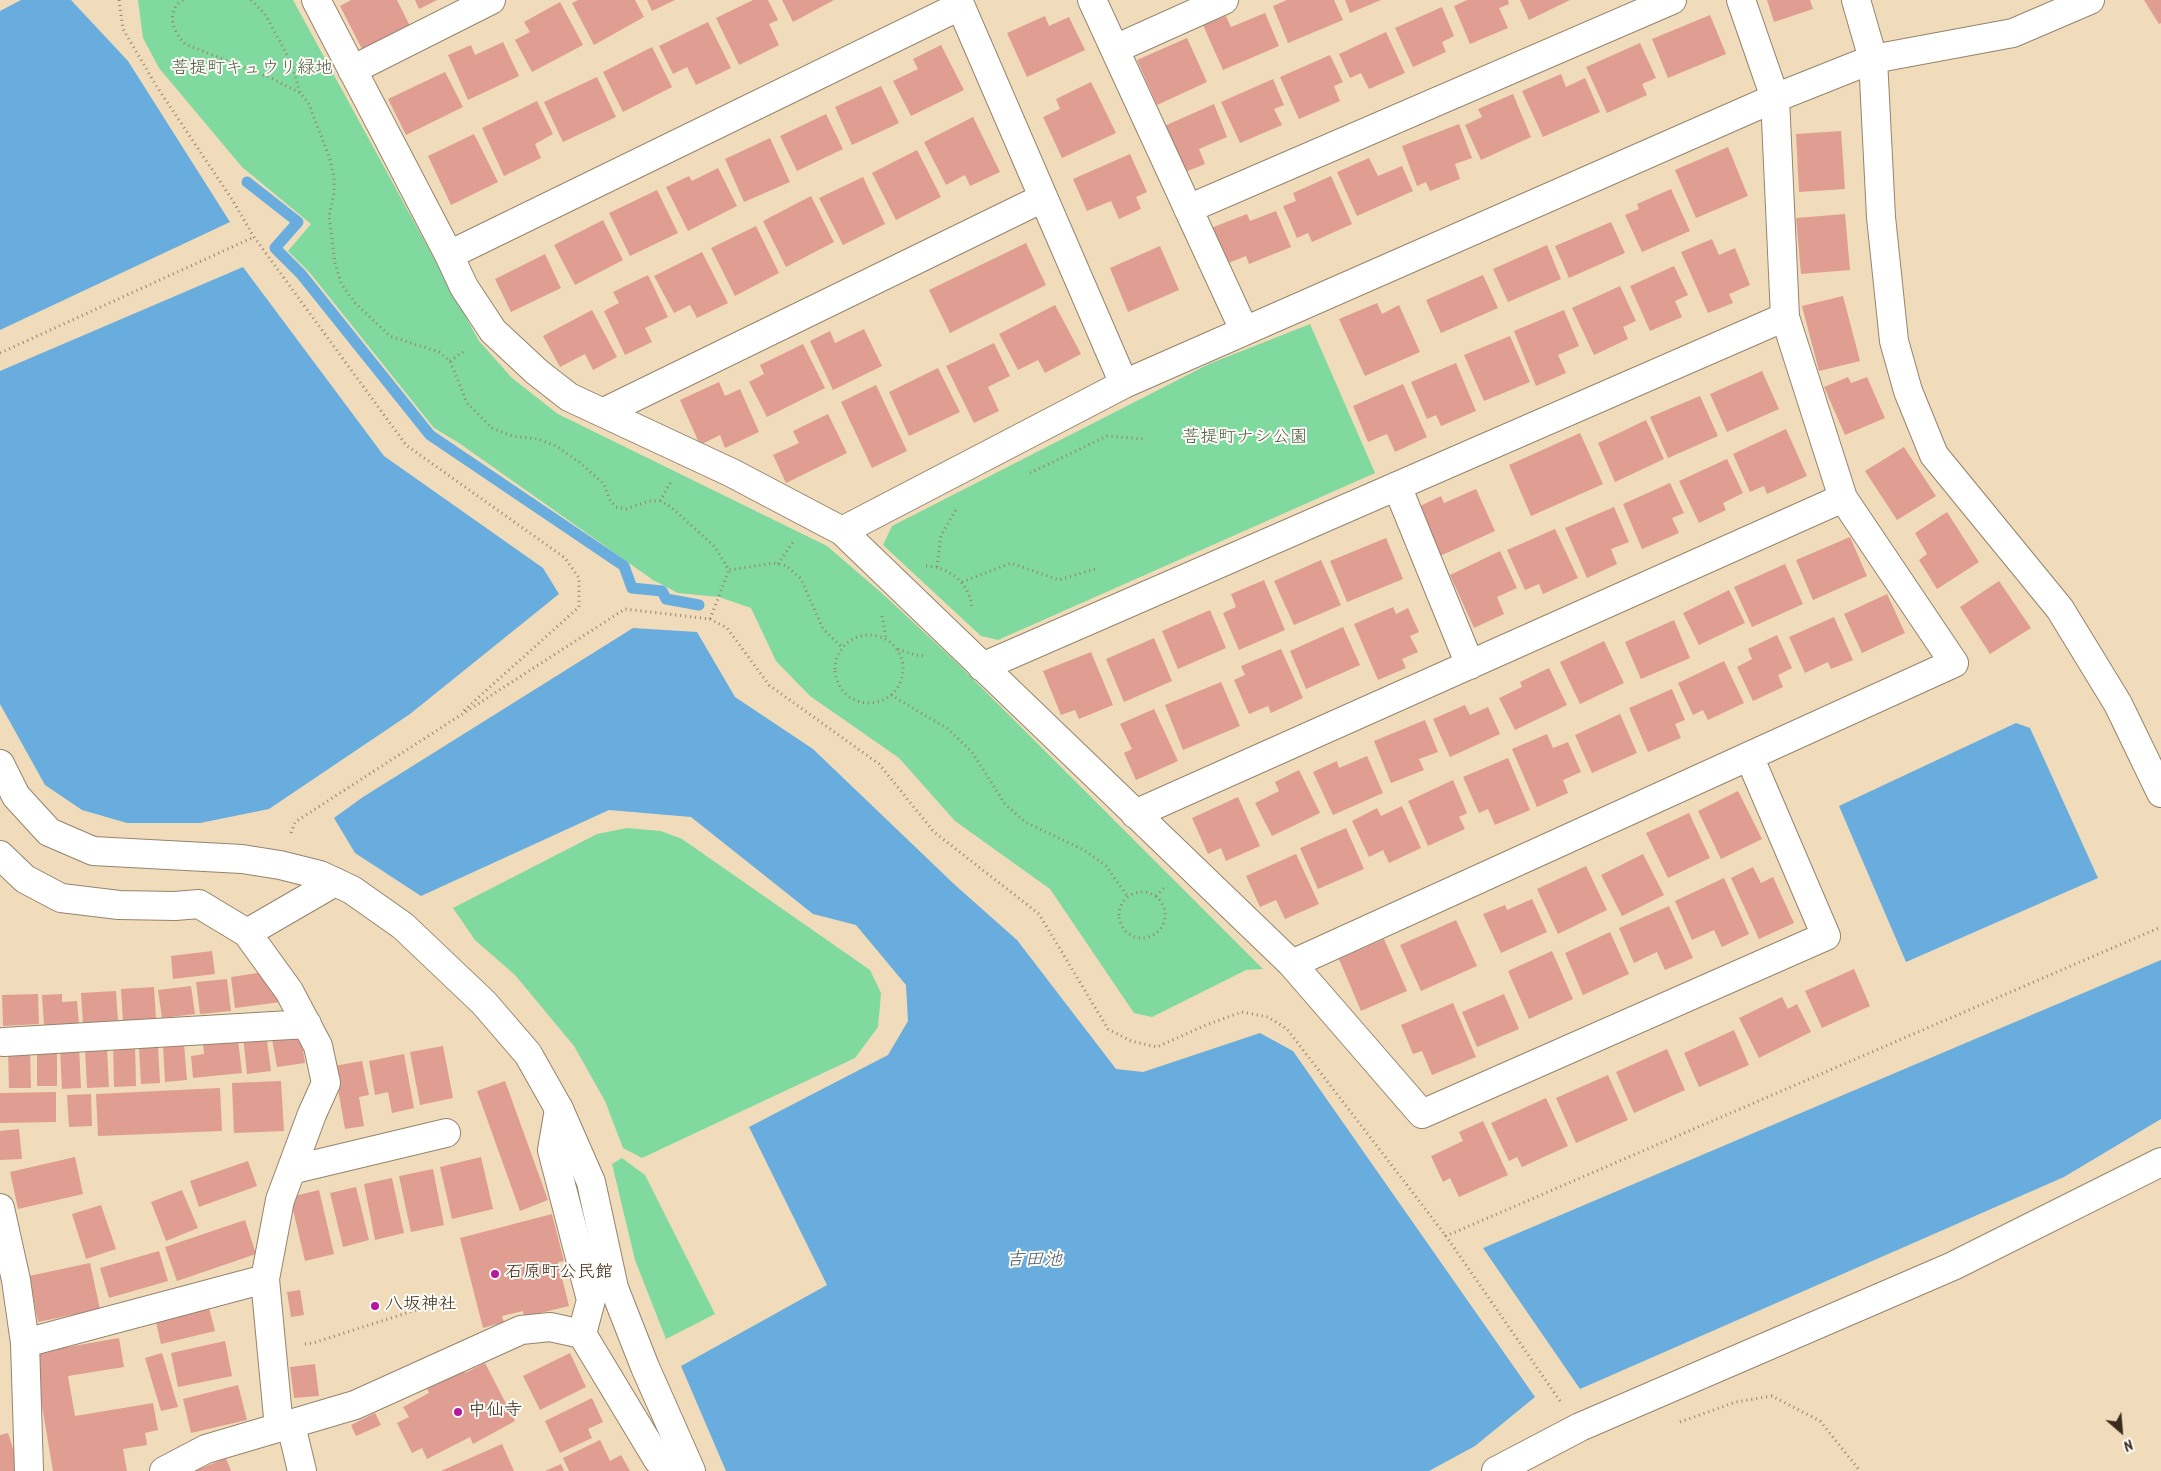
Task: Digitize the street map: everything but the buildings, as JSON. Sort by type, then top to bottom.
[{"type":"street","points":[[316,0],[464,287],[493,331],[537,372],[569,397],[732,473],[842,531],[1292,964],[1422,1114],[1826,936],[1749,756]]},
{"type":"street","points":[[352,70],[491,0]]},
{"type":"street","points":[[1092,0],[1244,330]]},
{"type":"street","points":[[1115,49],[1224,0]]},
{"type":"street","points":[[1188,209],[1672,0]]},
{"type":"street","points":[[1292,964],[1954,663],[1843,498],[1786,317],[1775,98],[1741,0]]},
{"type":"street","points":[[1856,0],[1873,59],[1881,217],[1885,255],[1894,340],[1908,391],[1934,455],[2060,609],[2118,704],[2161,792]]},
{"type":"street","points":[[842,531],[1124,384],[1775,98],[1873,59],[2013,33],[2090,0]]},
{"type":"street","points":[[449,255],[959,3],[1124,384]]},
{"type":"street","points":[[604,412],[1043,198]]},
{"type":"street","points":[[982,667],[1786,317]]},
{"type":"street","points":[[1397,486],[1470,665]]},
{"type":"street","points":[[1135,814],[1843,498]]},
{"type":"street","points":[[0,764],[16,796],[49,832],[93,851],[242,859],[280,865],[320,875],[352,890],[403,926],[484,1003],[528,1054],[559,1109],[591,1182],[614,1288],[645,1368],[690,1471]]},
{"type":"street","points":[[0,855],[25,879],[61,898],[119,905],[175,906],[199,904],[247,933],[288,992],[318,1046],[326,1083],[312,1114],[280,1200],[265,1279],[272,1347],[285,1427],[302,1471]]},
{"type":"street","points":[[247,933],[335,882]]},
{"type":"street","points":[[4,1042],[307,1024]]},
{"type":"street","points":[[559,1109],[552,1150],[591,1300],[582,1334]]},
{"type":"street","points":[[291,1170],[446,1133]]},
{"type":"street","points":[[1496,1471],[1580,1427],[1953,1266],[2161,1162]]},
{"type":"street","points":[[0,1208],[16,1280],[25,1343],[29,1471]]},
{"type":"street","points":[[25,1343],[265,1279]]},
{"type":"street","points":[[164,1471],[206,1449],[355,1405],[521,1330],[550,1326],[582,1334],[658,1460],[690,1471]]},
{"type":"path","points":[[119,0],[122,29],[157,87],[233,201],[254,237],[406,445],[565,558],[579,578],[578,607],[454,720]]},
{"type":"path","points":[[183,0],[173,11],[172,23],[177,36],[185,44],[273,79],[300,93]]},
{"type":"path","points":[[0,353],[254,237]]},
{"type":"path","points":[[1028,474],[1107,436],[1144,439]]},
{"type":"path","points":[[937,567],[941,535],[956,508]]},
{"type":"path","points":[[962,582],[1011,563],[1059,580],[1098,568]]},
{"type":"path","points":[[710,619],[729,570]]},
{"type":"path","points":[[280,865],[295,822],[625,609],[710,619],[727,628],[769,685],[879,764],[934,832],[1039,914],[1108,1029],[1130,1041],[1157,1047],[1206,1025],[1242,1012],[1268,1017],[1287,1029],[1446,1236],[1580,1427]]},
{"type":"path","points":[[867,635],[886,638],[898,649],[903,672],[900,682],[891,695],[875,702],[864,702],[854,699],[838,684],[835,673],[836,662],[846,643],[867,635]]},
{"type":"path","points":[[891,695],[948,729],[972,752],[1005,804],[1025,822],[1084,850],[1106,866],[1128,897]]},
{"type":"path","points":[[1149,892],[1161,902],[1165,908],[1164,923],[1154,935],[1147,938],[1139,938],[1131,936],[1125,931],[1119,916],[1119,908],[1128,897],[1134,893],[1149,892]]},
{"type":"path","points":[[1446,1236],[2161,927]]},
{"type":"path","points":[[272,1347],[313,1343],[441,1302]]},
{"type":"path","points":[[1673,1425],[1736,1402],[1772,1396],[1820,1421],[1860,1471]]},
{"type":"green space","name":"菩提町キュウリ緑地","points":[[138,0],[293,0],[479,341],[512,378],[558,414],[827,546],[884,595],[956,662],[1263,969],[1246,970],[1152,1017],[1134,1013],[1050,889],[955,821],[899,758],[810,696],[776,661],[751,608],[719,597],[678,593],[653,580],[459,443],[434,428],[310,273],[288,251],[311,224],[242,167],[159,68],[143,38]]},
{"type":"green space","name":"菩提町ナシ公園","points":[[1310,324],[1375,473],[998,640],[981,636],[883,545],[892,526],[1209,364]]},
{"type":"green space","points":[[627,828],[661,831],[682,839],[870,970],[881,993],[878,1027],[855,1058],[642,1158],[623,1148],[605,1101],[574,1046],[515,975],[475,940],[453,908],[597,834]]},
{"type":"green space","points":[[622,1158],[645,1175],[715,1314],[666,1339],[635,1260],[612,1164]]},
{"type":"water","points":[[21,0],[71,0],[128,61],[230,222],[0,330],[0,11]]},
{"type":"water","points":[[243,267],[384,456],[543,568],[559,594],[410,714],[269,809],[200,823],[127,823],[82,810],[45,785],[0,704],[0,371]]},
{"type":"water","name":"吉田池","points":[[633,628],[697,632],[735,697],[813,749],[955,885],[1017,940],[1116,1069],[1143,1072],[1260,1033],[1293,1051],[1535,1397],[1475,1446],[1429,1471],[726,1471],[681,1366],[827,1285],[749,1127],[888,1055],[908,1021],[906,985],[856,925],[813,914],[691,817],[609,810],[421,896],[355,853],[334,818],[363,797]]},
{"type":"water","points":[[2016,723],[2030,728],[2098,878],[1906,962],[1839,806]]},
{"type":"water","points":[[2161,960],[2161,1119],[2064,1177],[1580,1389],[1483,1248]]},
{"type":"waterway","points":[[247,182],[298,222],[275,248],[301,274],[430,435],[624,566],[632,588],[662,591],[666,599],[699,605]]},
{"type":"place","name":"石原町公民館","points":[[495,1274]]},
{"type":"place","name":"八坂神社","points":[[375,1306]]},
{"type":"place","name":"中仙寺","points":[[458,1412]]}]
